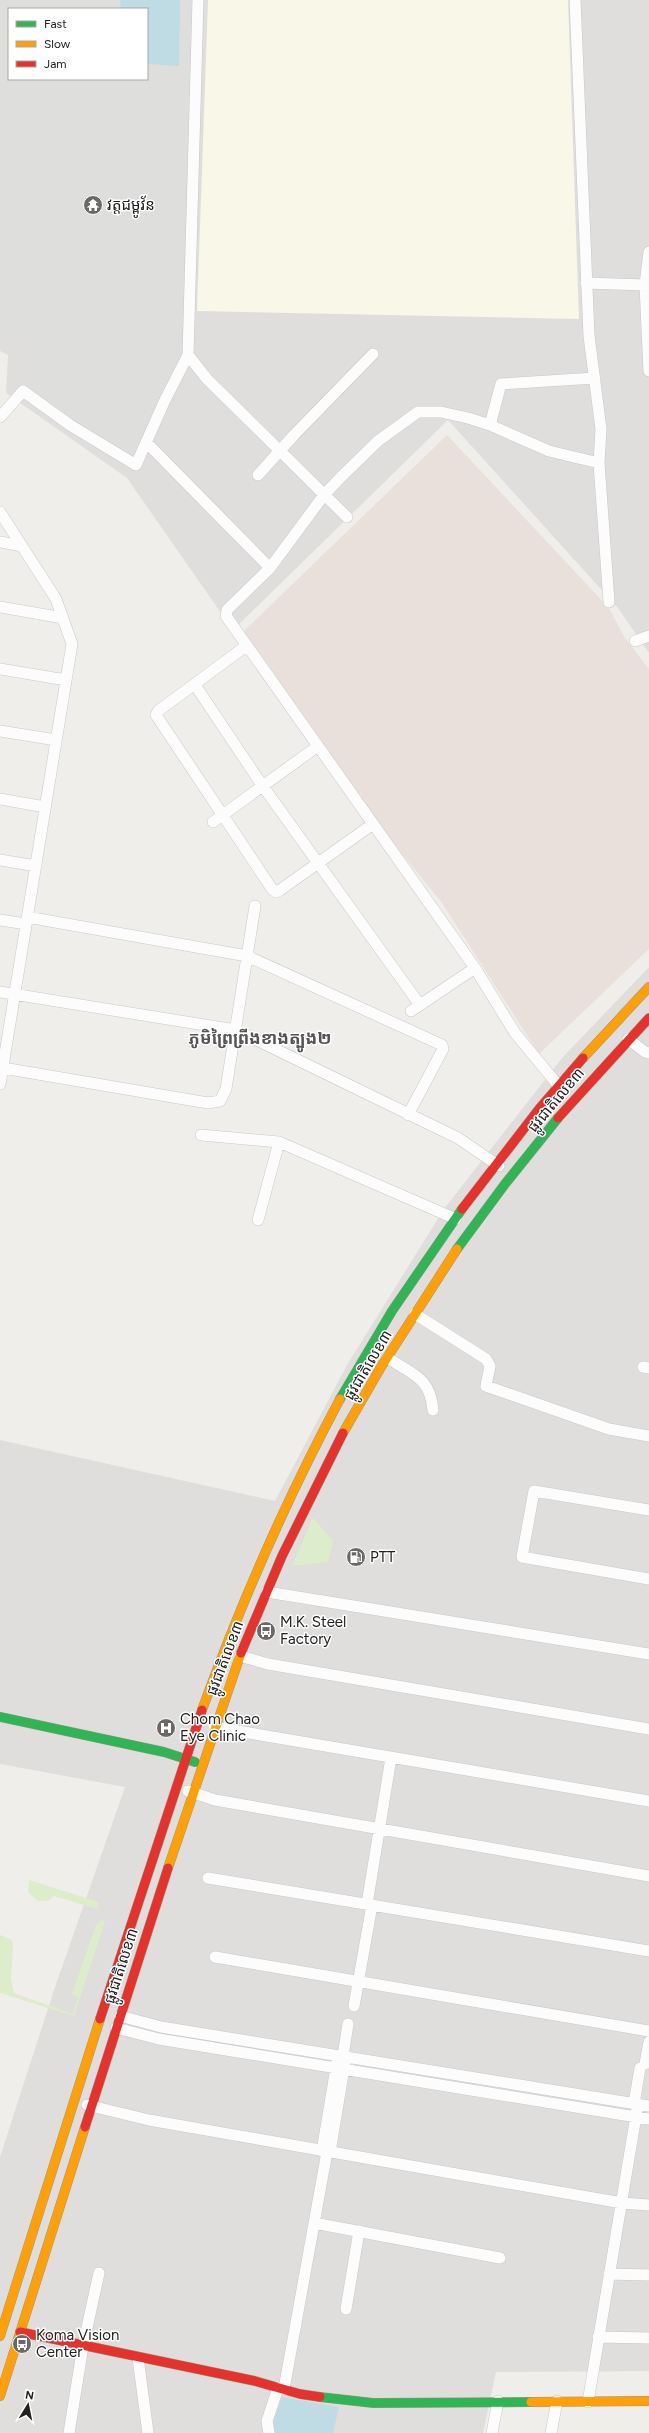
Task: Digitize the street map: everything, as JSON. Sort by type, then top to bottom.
[{"type":"main road","name":"ផ្លូវជាតិលេខ៣","points":[[0,2336],[184,1758],[242,1603],[301,1474],[370,1347],[456,1219],[496,1164],[558,1085],[649,987]]},
{"type":"main road","name":"ផ្លូវជាតិលេខ៣","points":[[0,2396],[90,2106],[201,1764],[240,1656],[267,1592],[319,1480],[388,1358],[415,1314],[513,1175],[573,1100],[649,1018]]},
{"type":"main road","points":[[0,1717],[184,1758],[201,1764]]},
{"type":"main road","points":[[20,2332],[138,2358],[255,2381],[300,2394],[373,2402],[649,2401]]},
{"type":"street","points":[[0,417],[23,391],[70,425],[136,465],[188,355],[198,0]]},
{"type":"street","points":[[574,0],[589,336],[601,429],[598,463],[609,602]]},
{"type":"street","points":[[649,252],[645,285],[649,371]]},
{"type":"street","points":[[586,283],[645,285]]},
{"type":"street","points":[[258,475],[279,450],[372,354]]},
{"type":"street","points":[[188,355],[207,379],[347,517]]},
{"type":"street","points":[[490,424],[498,388],[501,384],[595,378]]},
{"type":"street","points":[[558,1085],[515,1033],[475,968],[246,646],[225,612],[270,568],[324,495],[378,441],[418,412],[441,412],[490,424],[549,451],[598,463]]},
{"type":"street","points":[[146,442],[270,568]]},
{"type":"street","points":[[0,512],[56,599],[72,644],[0,1084]]},
{"type":"street","points":[[0,542],[22,546]]},
{"type":"street","points":[[0,607],[63,618]]},
{"type":"street","points":[[635,641],[649,636]]},
{"type":"street","points":[[246,646],[158,711],[156,715],[223,813],[272,889],[276,892],[373,824]]},
{"type":"street","points":[[0,669],[66,680]]},
{"type":"street","points":[[195,685],[262,785],[319,862],[420,1005]]},
{"type":"street","points":[[0,731],[56,740]]},
{"type":"street","points":[[213,822],[223,813],[318,746]]},
{"type":"street","points":[[0,799],[45,807]]},
{"type":"street","points":[[0,860],[36,866]]},
{"type":"street","points":[[3,1068],[208,1103],[220,1100],[226,1089],[255,906]]},
{"type":"street","points":[[0,920],[27,920],[247,956],[442,1045],[444,1049],[408,1116]]},
{"type":"street","points":[[411,1011],[475,968]]},
{"type":"street","points":[[0,992],[236,1030],[408,1116],[458,1138],[513,1175]]},
{"type":"street","points":[[628,1039],[649,1053]]},
{"type":"street","points":[[201,1135],[279,1142],[456,1219]]},
{"type":"street","points":[[258,1220],[279,1142]]},
{"type":"street","points":[[415,1314],[486,1359],[490,1366],[486,1386],[609,1429],[649,1436]]},
{"type":"street","points":[[388,1358],[425,1383],[431,1392],[433,1410]]},
{"type":"street","points":[[649,1510],[534,1491],[522,1557],[649,1579]]},
{"type":"street","points":[[267,1592],[649,1654]]},
{"type":"street","points":[[240,1656],[268,1664],[649,1729]]},
{"type":"street","points":[[214,1727],[649,1801]]},
{"type":"street","points":[[354,2006],[370,1905],[378,1830],[391,1758]]},
{"type":"street","points":[[176,1786],[215,1800],[378,1830],[649,1876]]},
{"type":"street","points":[[208,1878],[649,1951]]},
{"type":"street","points":[[215,1957],[649,2031]]},
{"type":"street","points":[[120,2016],[162,2027],[638,2104]]},
{"type":"street","points":[[269,2433],[267,2421],[281,2388],[314,2223],[348,2024]]},
{"type":"street","points":[[116,2028],[159,2038],[340,2069],[649,2119]]},
{"type":"street","points":[[588,2402],[609,2274],[618,2203],[632,2117],[638,2104],[643,2066],[649,2042]]},
{"type":"street","points":[[74,2101],[149,2120],[618,2203],[649,2205]]},
{"type":"street","points":[[314,2223],[500,2258]]},
{"type":"street","points":[[346,2309],[359,2231]]},
{"type":"street","points":[[69,2433],[83,2346],[100,2273]]},
{"type":"street","points":[[609,2274],[649,2275]]},
{"type":"street","points":[[598,2337],[649,2338]]},
{"type":"street","points":[[138,2358],[148,2433]]},
{"type":"street","points":[[492,2433],[498,2401]]},
{"type":"street","points":[[551,2433],[557,2401]]},
{"type":"shaded area","points":[[0,0],[649,0],[649,653],[618,608],[448,420],[233,630],[127,478],[6,393],[8,355],[0,351]]},
{"type":"shaded area","name":"វត្តជម្ពូវ័ន","points":[[0,0],[191,0],[182,349],[128,456],[27,393],[30,347],[0,331]]},
{"type":"shaded area","points":[[208,0],[568,0],[579,319],[197,311]]},
{"type":"shaded area","points":[[447,435],[609,608],[625,638],[649,669],[649,949],[539,1054],[442,903],[375,821],[244,631]]},
{"type":"shaded area","points":[[649,967],[649,2371],[496,2372],[483,2433],[0,2433],[0,2157],[54,1990],[125,1787],[0,1764],[0,1440],[275,1501],[347,1365],[444,1209],[562,1058]]},
{"type":"green space","points":[[313,1518],[333,1541],[328,1562],[292,1566]]},
{"type":"green space","points":[[29,1880],[99,1902],[97,1909],[54,1896],[48,1901],[38,1901],[28,1892]]},
{"type":"green space","points":[[101,1920],[105,1922],[74,2016],[0,1993],[0,1935],[12,1940],[13,1944],[11,1979],[14,1993],[73,2014],[78,1997],[72,1994],[96,1925]]},
{"type":"water","points":[[120,0],[180,0],[179,66],[148,64],[148,8],[121,8]]},
{"type":"water","points":[[282,2397],[339,2407],[333,2433],[273,2433],[274,2421]]},
{"type":"traffic: fast","points":[[457,1249],[505,1184],[558,1118]]},
{"type":"traffic: fast","points":[[340,1399],[392,1311],[462,1209]]},
{"type":"traffic: fast","points":[[0,1717],[164,1752],[195,1762]]},
{"type":"traffic: fast","points":[[320,2397],[373,2403],[531,2402]]},
{"type":"traffic: slow","points":[[583,1058],[649,987]]},
{"type":"traffic: slow","points":[[343,1433],[381,1367],[457,1249]]},
{"type":"traffic: slow","points":[[202,1710],[232,1630],[265,1552],[301,1475],[340,1399]]},
{"type":"traffic: slow","points":[[168,1868],[241,1653]]},
{"type":"traffic: slow","points":[[0,2336],[100,2019]]},
{"type":"traffic: slow","points":[[0,2396],[85,2127]]},
{"type":"traffic: slow","points":[[531,2402],[649,2401]]},
{"type":"traffic: jam","points":[[558,1118],[649,1018]]},
{"type":"traffic: jam","points":[[462,1209],[539,1109],[583,1058]]},
{"type":"traffic: jam","points":[[241,1653],[282,1556],[343,1433]]},
{"type":"traffic: jam","points":[[100,2019],[202,1710]]},
{"type":"traffic: jam","points":[[85,2127],[168,1868]]},
{"type":"traffic: jam","points":[[20,2332],[255,2381],[300,2394],[320,2397]]},
{"type":"place","name":"វត្តជម្ពូវ័ន","points":[[93,205]]},
{"type":"place","name":"PTT","points":[[356,1557]]},
{"type":"place","name":"M.K. Steel Factory","points":[[266,1631]]},
{"type":"place","name":"Chom Chao Eye Clinic","points":[[166,1728]]},
{"type":"place","name":"Koma Vision Center","points":[[22,2344]]},
{"type":"district","name":"ភូមិព្រៃព្រីងខាងត្បូង២","points":[[260,1038]]}]
